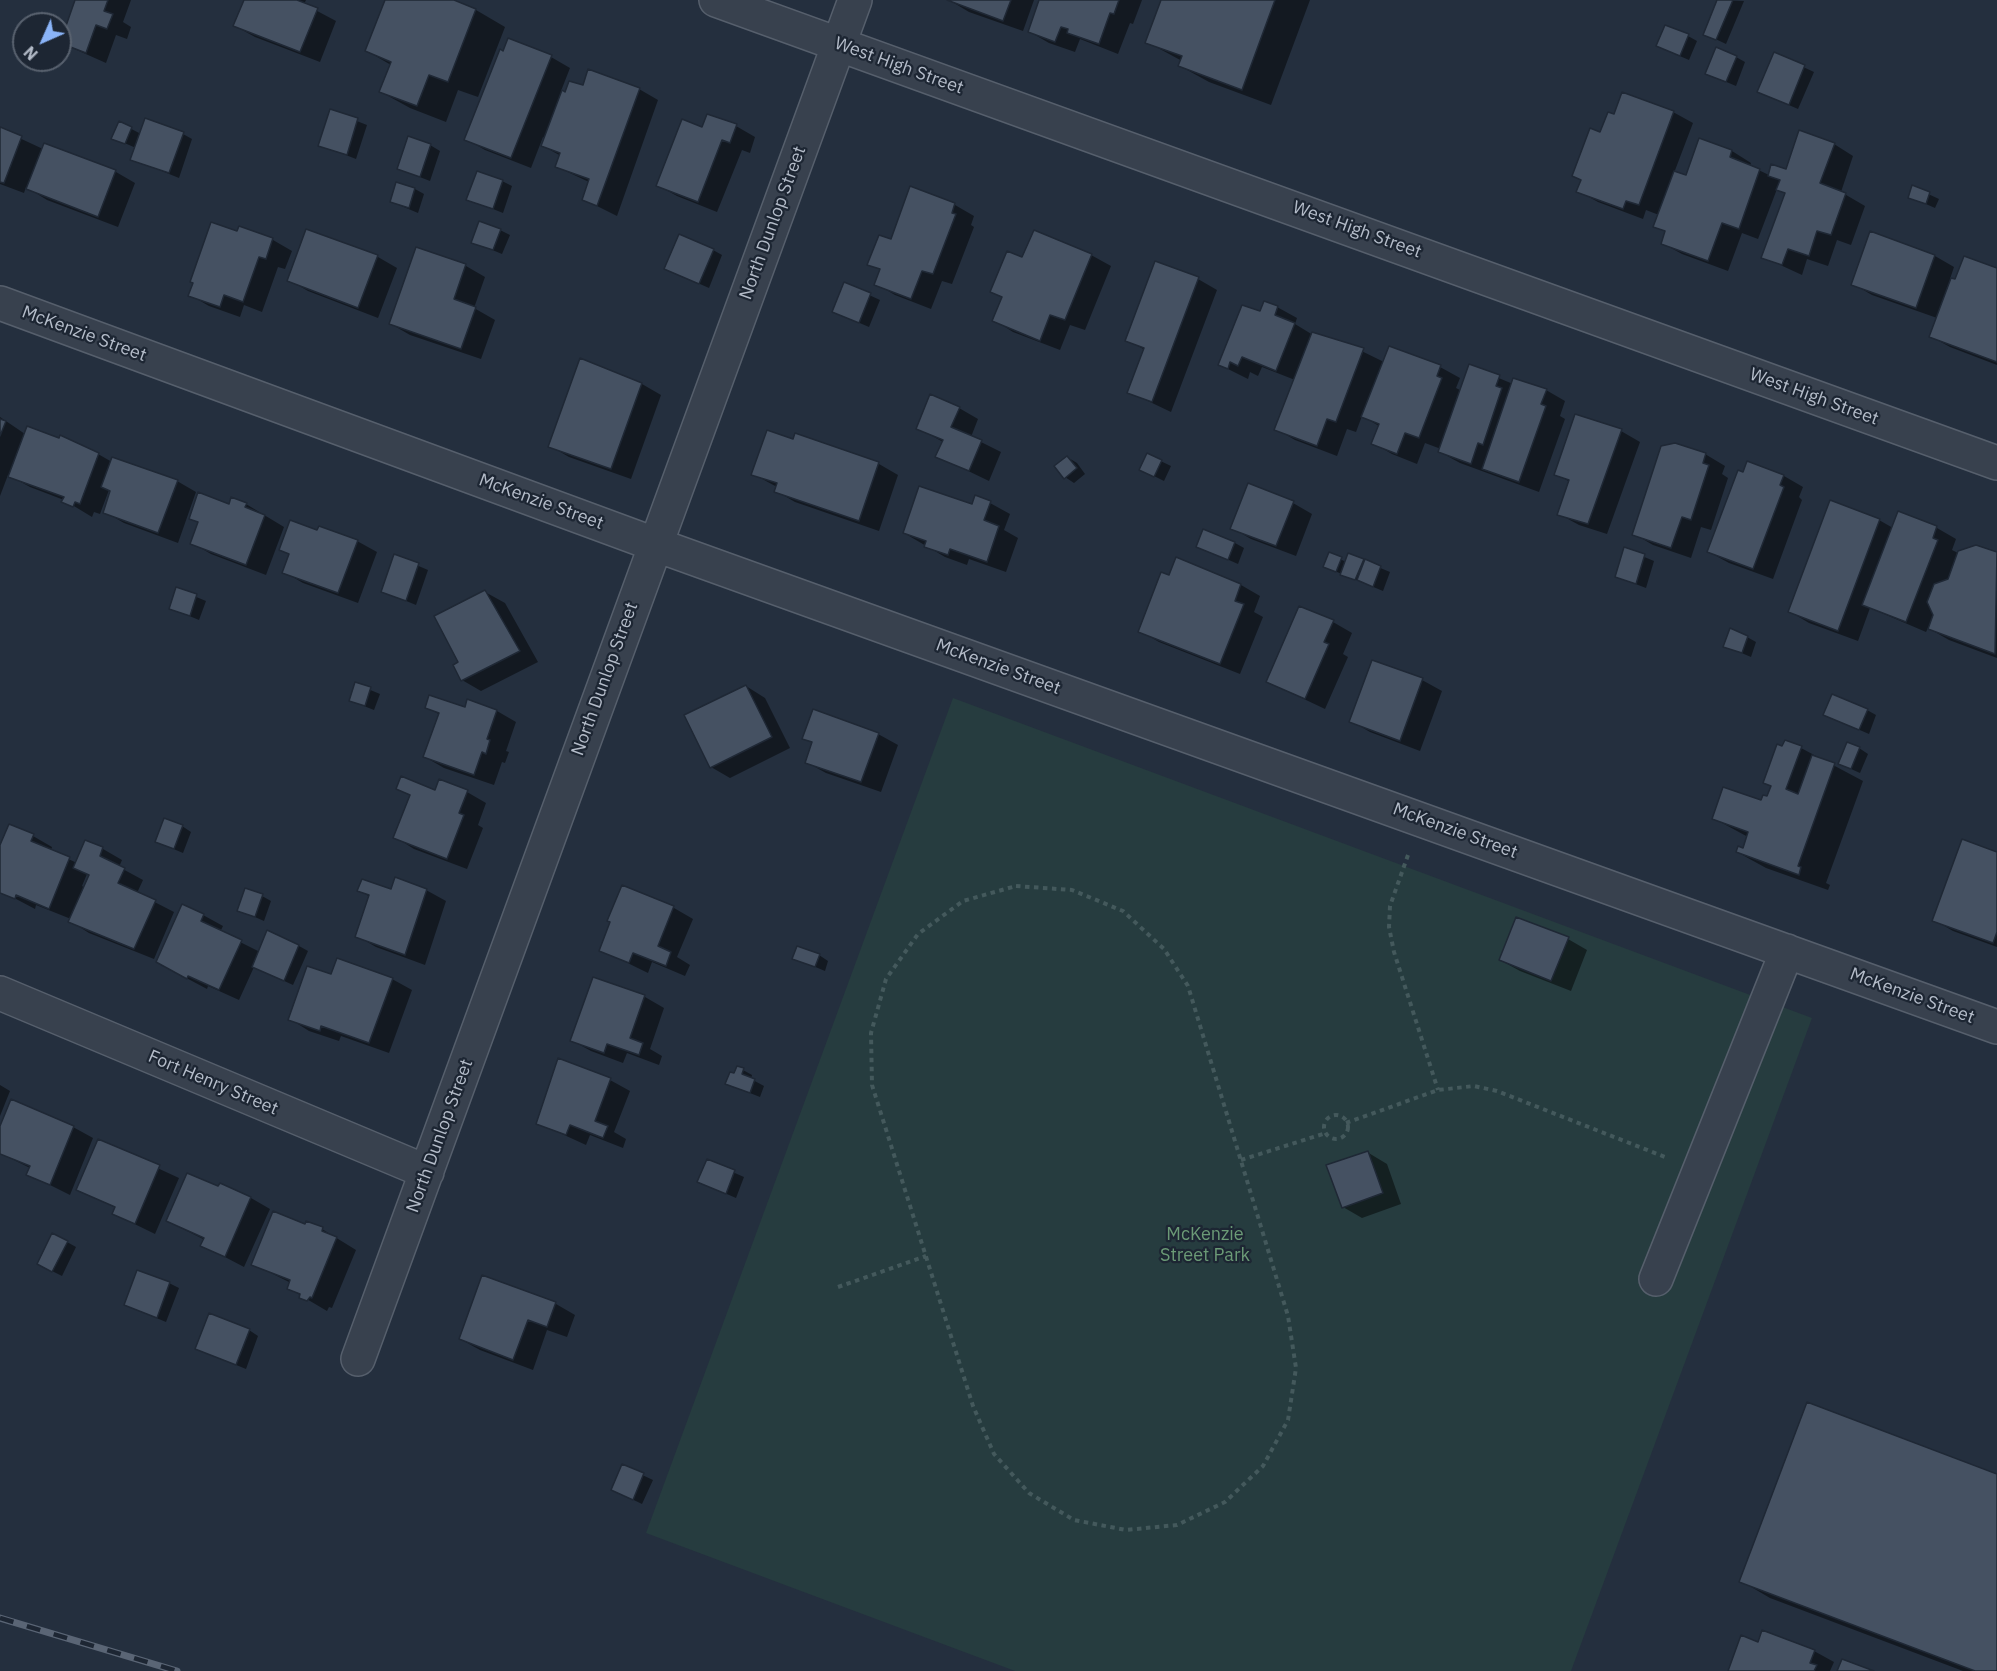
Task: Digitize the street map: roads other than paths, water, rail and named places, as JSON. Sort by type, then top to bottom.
[{"type":"street","name":"West High Street","points":[[716,0],[1997,463]]},
{"type":"street","name":"North Dunlop Street","points":[[358,1359],[654,544],[855,0]]},
{"type":"street","name":"McKenzie Street","points":[[0,303],[654,544],[1997,1027]]},
{"type":"street","points":[[1656,1279],[1787,951]]},
{"type":"street","name":"Fort Henry Street","points":[[0,993],[427,1172]]},
{"type":"railway","points":[[0,1618],[177,1671]]},
{"type":"park label","name":"McKenzie Street Park","points":[[1205,1245]]}]
